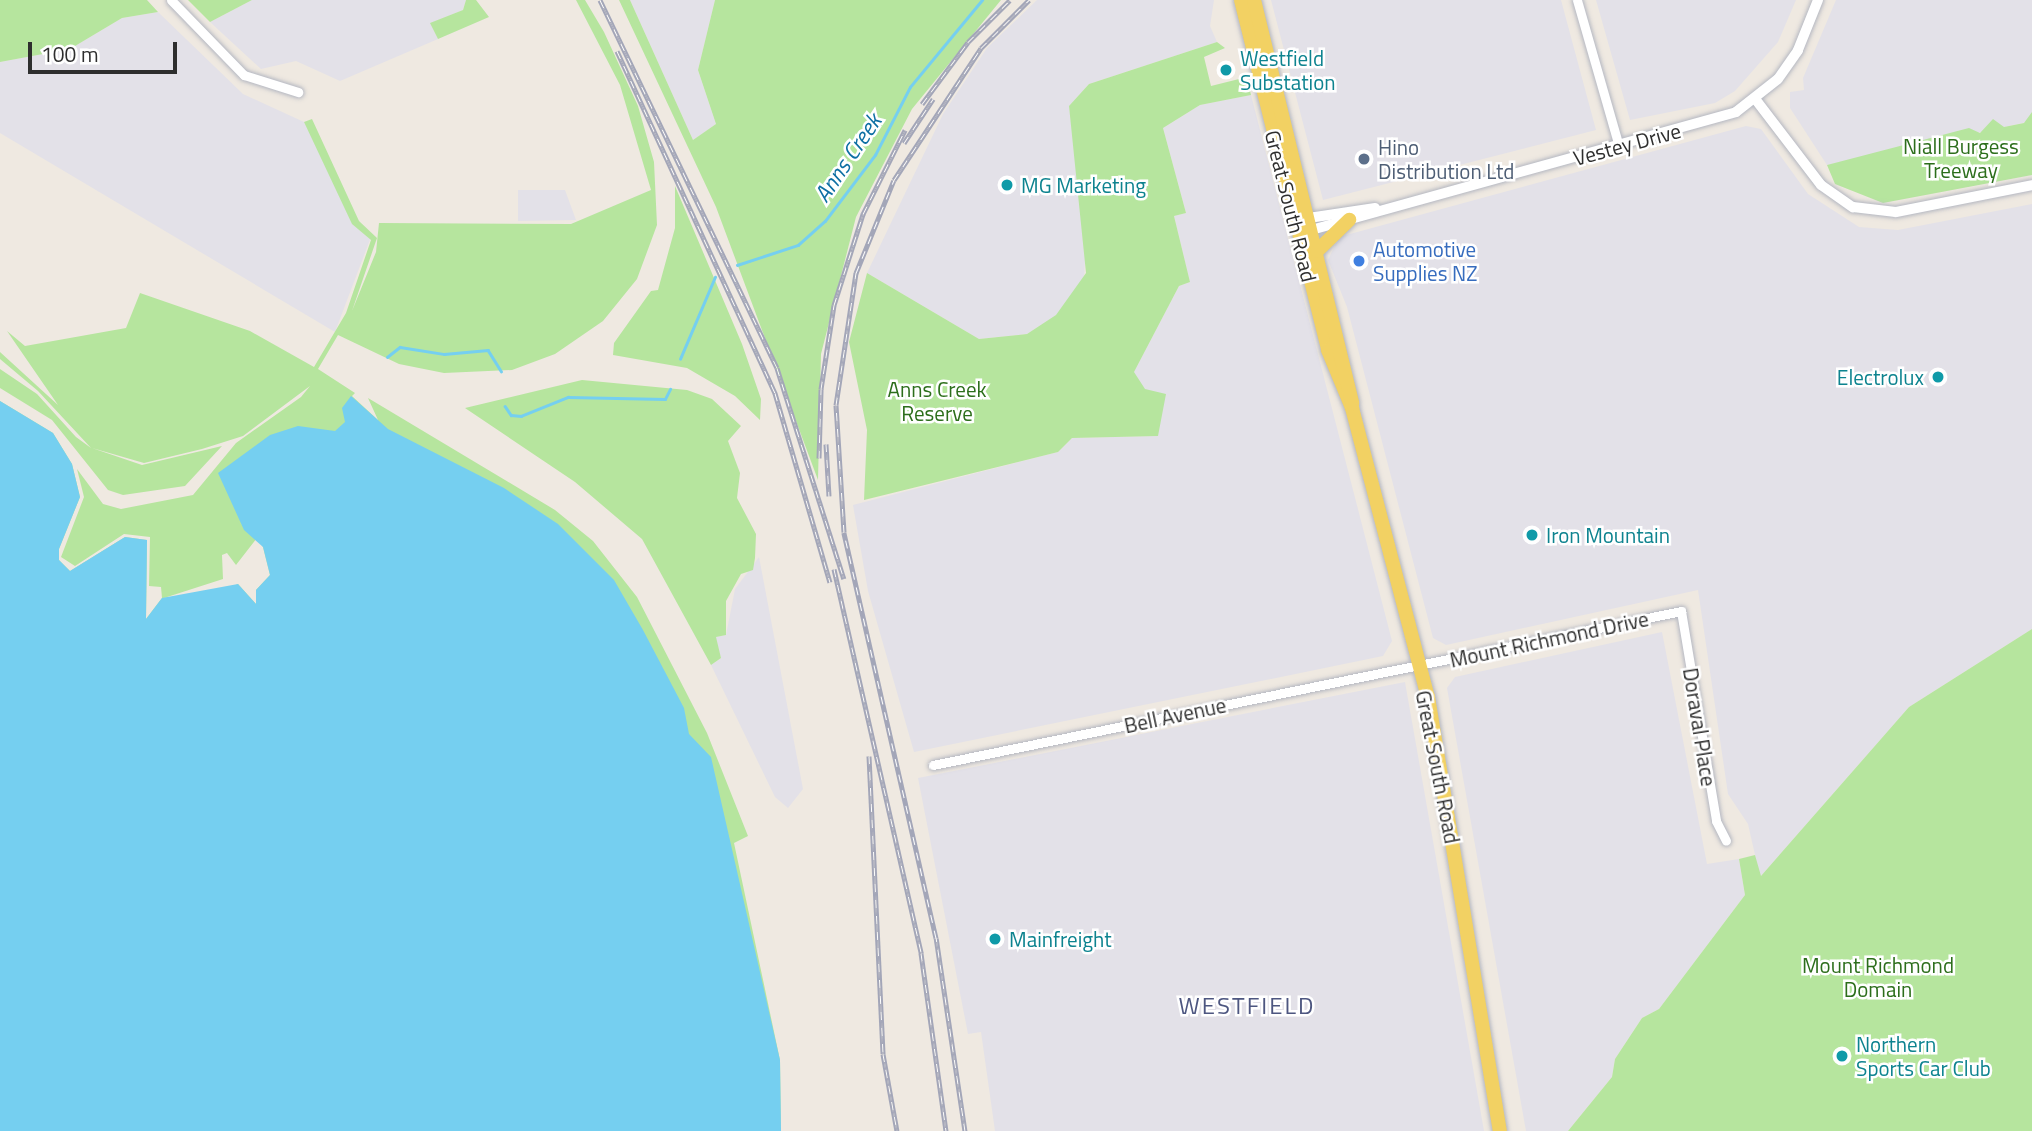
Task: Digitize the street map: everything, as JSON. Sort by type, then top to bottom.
[{"type":"main road","name":"Great South Road","points":[[1241,0],[1303,226],[1317,251],[1352,408],[1418,668],[1500,1131]]},
{"type":"main road","name":"Great South Road","points":[[1254,0],[1328,350],[1352,408]]},
{"type":"main road","points":[[1317,251],[1349,220]]},
{"type":"street","points":[[171,0],[244,75],[298,92]]},
{"type":"street","points":[[1577,0],[1619,146]]},
{"type":"street","name":"Vestey Drive","points":[[1303,226],[1713,121],[1756,100],[1798,50],[1818,0]]},
{"type":"street","points":[[1756,100],[1821,185],[1853,207],[1896,212],[2032,185]]},
{"type":"street","name":"Vestey Drive","points":[[1303,226],[1349,220],[1378,208]]},
{"type":"street","name":"Mount Richmond Drive","points":[[1418,668],[1681,611]]},
{"type":"street","name":"Doraval Place","points":[[1681,611],[1716,821],[1726,841]]},
{"type":"street","name":"Bell Avenue","points":[[933,765],[1418,668]]},
{"type":"shaded area","points":[[252,0],[466,0],[463,10],[431,23],[438,39],[340,81],[296,61],[261,69],[210,22]]},
{"type":"shaded area","points":[[630,0],[715,0],[698,70],[716,124],[693,140]]},
{"type":"shaded area","points":[[1037,0],[1214,0],[1210,26],[1217,42],[1089,84],[1069,106],[1086,240],[1084,281],[1057,315],[1027,334],[979,339],[867,273],[943,114],[987,48]]},
{"type":"shaded area","points":[[1271,0],[1561,0],[1596,130],[1323,200]]},
{"type":"shaded area","points":[[1596,0],[1796,0],[1778,42],[1735,91],[1715,103],[1630,120]]},
{"type":"shaded area","points":[[1836,0],[2032,0],[2032,121],[1827,165],[1790,108],[1790,92],[1804,90],[1803,78]]},
{"type":"shaded area","points":[[158,12],[243,94],[304,122],[362,232],[371,237],[335,332],[0,133],[0,62],[70,49],[122,18]]},
{"type":"shaded area","points":[[1251,95],[1392,641],[1383,656],[914,752],[868,591],[853,505],[1058,452],[1072,438],[1158,436],[1134,372],[1179,286],[1190,282],[1174,216],[1186,213],[1163,128],[1200,105]]},
{"type":"shaded area","points":[[1746,126],[1761,129],[1808,194],[1859,227],[1898,230],[2032,204],[2032,629],[1909,707],[1760,877],[1748,824],[1728,794],[1698,590],[1446,645],[1433,638],[1347,307],[1328,260],[1339,237]]},
{"type":"shaded area","points":[[518,190],[565,190],[576,220],[518,221]]},
{"type":"shaded area","points":[[759,557],[803,789],[788,808],[775,797],[711,665],[721,658],[715,637],[726,635],[735,589]]},
{"type":"shaded area","points":[[1662,632],[1707,864],[1739,859],[1745,895],[1659,1009],[1642,1018],[1615,1059],[1612,1077],[1568,1131],[1526,1131],[1447,688],[1455,677]]},
{"type":"shaded area","points":[[1405,682],[1484,1131],[995,1131],[981,1032],[968,1034],[918,778]]},
{"type":"green space","points":[[0,0],[147,0],[158,12],[122,18],[70,49],[0,62]]},
{"type":"green space","points":[[188,0],[252,0],[210,22]]},
{"type":"green space","points":[[466,0],[476,0],[489,17],[438,39],[430,23],[463,10]]},
{"type":"green space","points":[[576,0],[585,0],[604,32],[638,106],[654,162],[657,225],[637,279],[603,321],[555,354],[512,370],[444,373],[399,364],[338,335],[318,369],[355,393],[352,396],[378,420],[368,398],[555,510],[593,541],[637,597],[707,733],[748,836],[734,843],[780,1060],[781,1131],[0,1131],[0,401],[53,433],[72,464],[80,497],[59,549],[59,560],[70,571],[125,537],[147,540],[146,619],[162,598],[161,587],[149,586],[150,537],[124,534],[75,566],[61,557],[84,497],[77,469],[103,504],[121,509],[193,495],[236,443],[301,397],[310,386],[243,436],[202,449],[144,463],[92,448],[142,465],[222,446],[185,486],[123,495],[108,490],[52,420],[0,388],[0,369],[37,394],[76,437],[91,448],[38,391],[0,359],[0,352],[58,405],[7,331],[25,346],[126,328],[140,293],[250,331],[314,367],[346,313],[371,240],[352,224],[304,122],[312,119],[359,221],[377,238],[352,311],[376,252],[379,223],[571,224],[651,190],[620,85]],"holes":[[[239,522],[257,537],[263,547],[270,575],[256,590],[256,604],[238,584],[224,590],[164,598],[223,579],[222,555],[227,553],[236,565],[257,538]]]},
{"type":"green space","points":[[619,0],[630,0],[693,140],[716,124],[698,70],[715,0],[1001,0],[912,109],[856,217],[821,354],[818,480],[716,207]]},
{"type":"green space","name":"Anns Creek Reserve","points":[[1217,42],[1225,48],[1204,57],[1211,86],[1247,77],[1251,95],[1200,105],[1163,128],[1186,213],[1174,216],[1190,282],[1179,286],[1134,372],[1145,389],[1166,394],[1158,436],[1072,438],[1058,452],[864,500],[867,430],[849,342],[867,273],[979,339],[1027,334],[1056,315],[1086,273],[1069,106],[1089,84]]},
{"type":"green space","name":"Niall Burgess Treeway","points":[[2032,112],[2032,175],[1883,203],[1835,184],[1827,165],[1969,128],[1980,133],[1993,119],[2004,127],[2024,123]]},
{"type":"green space","points":[[675,186],[742,344],[761,399],[760,420],[735,396],[687,368],[613,355],[614,343],[651,291],[658,290],[675,228]]},
{"type":"green space","points":[[582,380],[687,390],[712,399],[741,426],[728,441],[740,473],[737,498],[756,534],[755,558],[753,570],[741,574],[726,601],[726,635],[716,637],[721,658],[711,665],[642,539],[575,482],[465,408]]},
{"type":"green space","name":"Mount Richmond Domain","points":[[2032,629],[2032,1131],[1568,1131],[1612,1077],[1615,1059],[1642,1018],[1659,1009],[1745,895],[1739,859],[1755,855],[1761,876],[1909,707]]},
{"type":"water","points":[[351,396],[388,429],[504,488],[558,524],[614,580],[684,708],[689,734],[711,757],[780,1060],[781,1131],[0,1131],[0,401],[53,433],[72,464],[80,497],[59,549],[59,560],[70,571],[125,537],[147,540],[146,619],[162,598],[238,584],[256,604],[256,590],[270,575],[263,547],[244,530],[218,473],[270,435],[298,426],[335,431],[345,422],[342,408]]},
{"type":"waterway","name":"Anns Creek","points":[[737,265],[798,245],[825,221],[875,155],[910,87],[982,0]]},
{"type":"waterway","name":"Anns Creek","points":[[680,359],[715,277]]},
{"type":"waterway","name":"Anns Creek","points":[[387,357],[400,347],[444,354],[488,350],[501,371]]},
{"type":"waterway","name":"Anns Creek","points":[[505,406],[511,415],[521,416],[568,397],[665,399],[670,389]]},
{"type":"railway","points":[[600,0],[777,368],[844,579]]},
{"type":"railway","points":[[922,104],[968,42],[1010,0]]},
{"type":"railway","points":[[965,1131],[936,938],[844,532],[836,405],[856,273],[894,180],[981,48],[1029,0]]},
{"type":"railway","points":[[617,51],[775,393],[830,582]]},
{"type":"railway","points":[[904,143],[933,99]]},
{"type":"railway","points":[[819,458],[821,389],[834,305],[863,214],[905,130]]},
{"type":"railway","points":[[826,444],[829,496]]},
{"type":"railway","points":[[834,569],[921,953],[946,1131]]},
{"type":"railway","points":[[869,756],[883,1054],[897,1131]]},
{"type":"place","name":"Westfield Substation","points":[[1226,70]]},
{"type":"place","name":"Hino Distribution Ltd","points":[[1364,159]]},
{"type":"place","name":"MG Marketing","points":[[1007,185]]},
{"type":"place","name":"Automotive Supplies NZ","points":[[1359,261]]},
{"type":"place","name":"Electrolux","points":[[1938,377]]},
{"type":"place","name":"Iron Mountain","points":[[1532,535]]},
{"type":"place","name":"Mainfreight","points":[[995,939]]},
{"type":"place","name":"Northern Sports Car Club","points":[[1842,1056]]},
{"type":"district","name":"WESTFIELD","points":[[1247,1006]]}]
